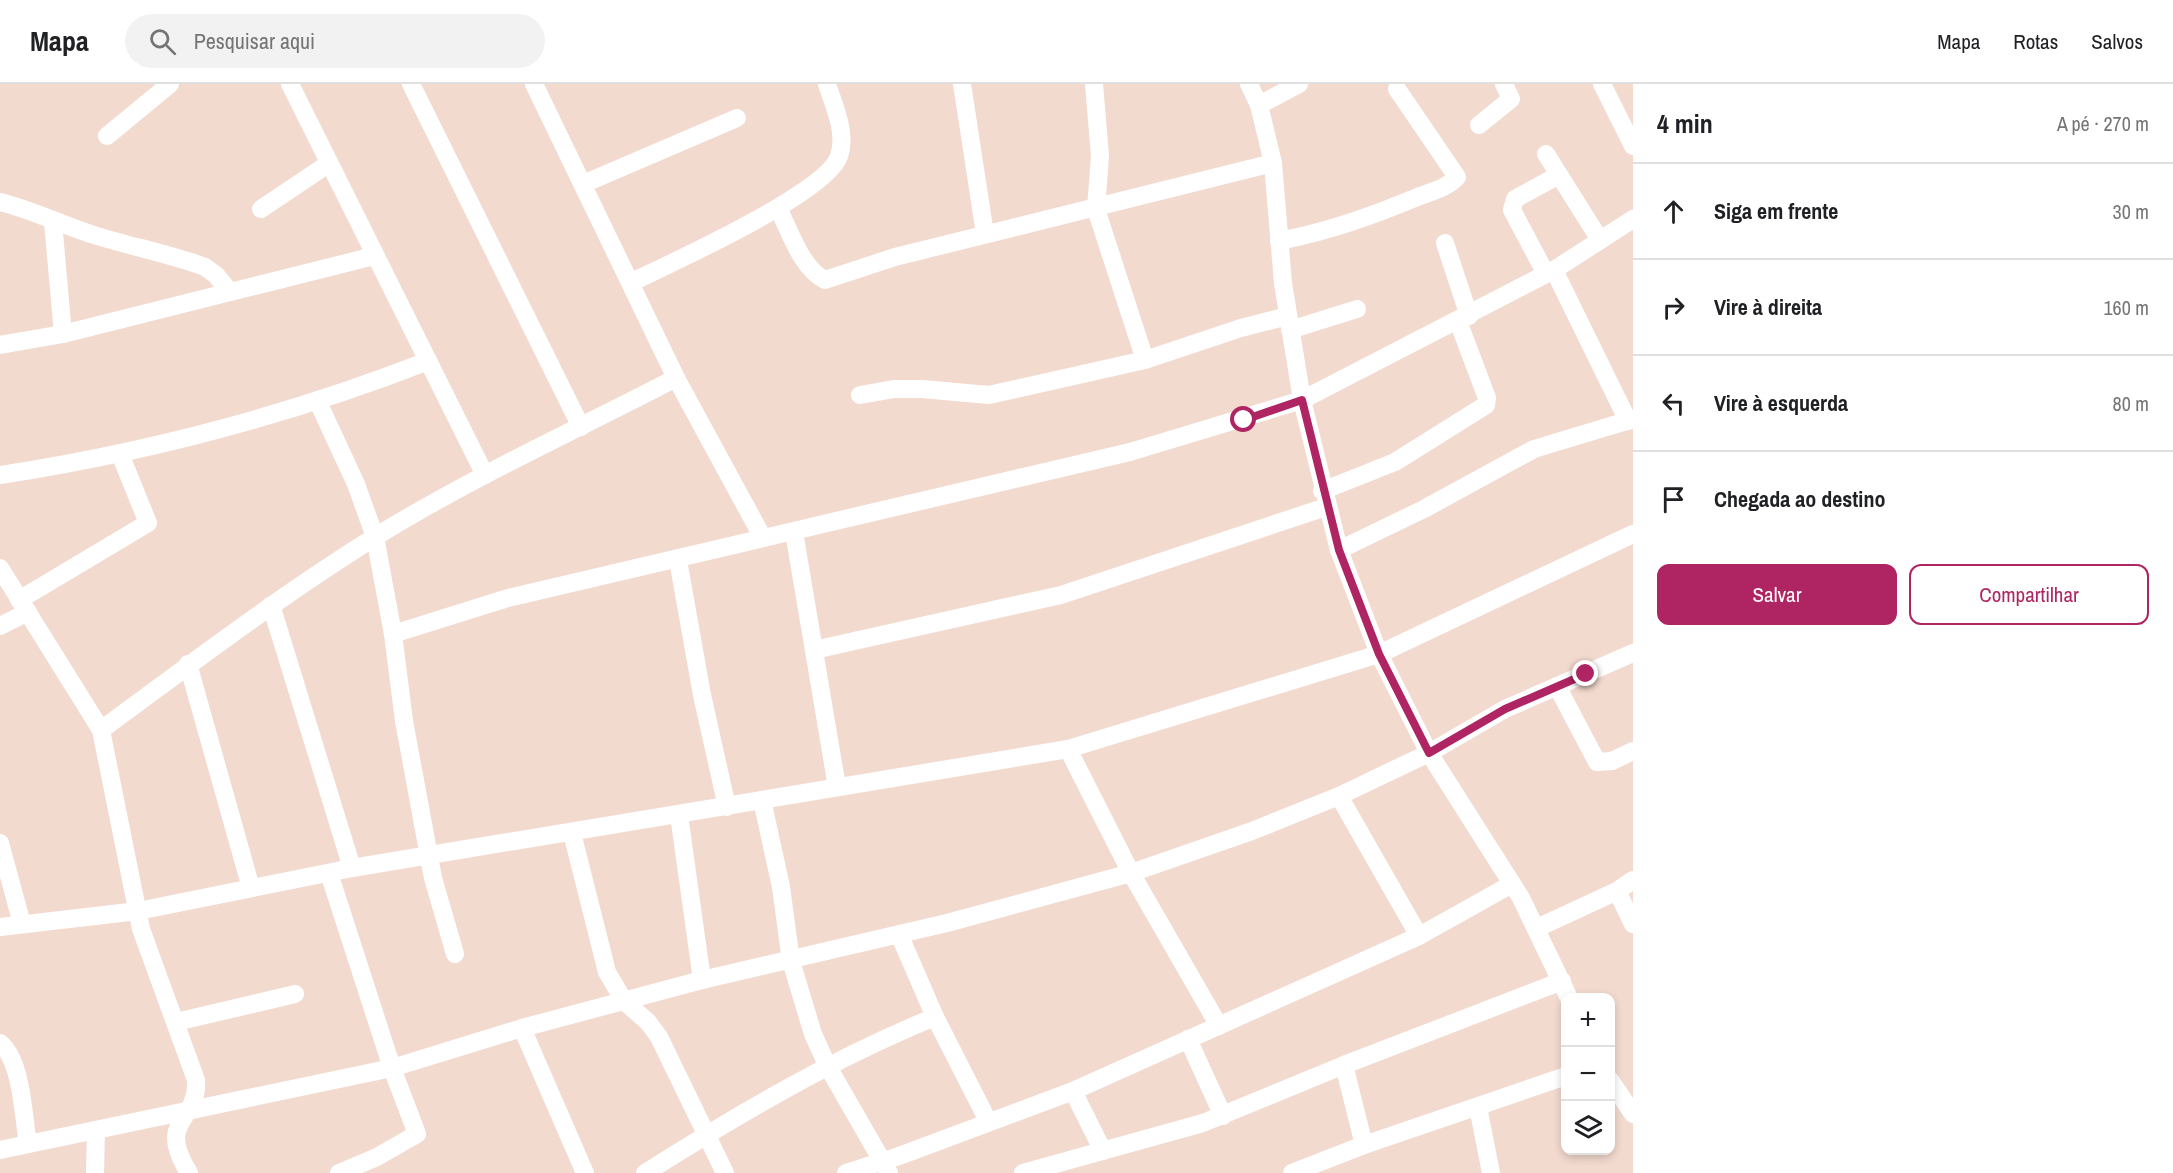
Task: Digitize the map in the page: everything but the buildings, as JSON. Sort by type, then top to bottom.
[{"type":"street","points":[[107,136],[170,84]]},
{"type":"street","points":[[290,84],[485,475]]},
{"type":"street","points":[[411,84],[581,427]]},
{"type":"street","points":[[534,84],[632,282],[676,378],[763,538]]},
{"type":"street","points":[[632,282],[778,208],[829,170],[838,158],[842,144],[839,122],[827,84]]},
{"type":"street","points":[[962,84],[985,234]]},
{"type":"street","points":[[1094,84],[1100,156],[1096,209],[1145,360]]},
{"type":"street","points":[[1023,1173],[1223,1116],[1344,1065],[1566,989],[1537,928],[1512,884],[1429,753],[1379,654],[1339,550],[1324,499],[1302,400],[1289,323],[1273,163],[1259,105],[1249,84]]},
{"type":"street","points":[[1259,105],[1299,84]]},
{"type":"street","points":[[1479,124],[1511,99],[1504,84]]},
{"type":"street","points":[[1602,84],[1633,146]]},
{"type":"street","points":[[1279,241],[1317,234],[1370,218],[1442,188],[1457,177],[1397,89]]},
{"type":"street","points":[[583,184],[737,118]]},
{"type":"street","points":[[1546,154],[1600,240]]},
{"type":"street","points":[[778,208],[814,275],[825,280],[895,257],[1096,209],[1273,163]]},
{"type":"street","points":[[261,209],[328,164]]},
{"type":"street","points":[[1339,550],[1424,509],[1534,449],[1631,420],[1550,272],[1512,210],[1515,199],[1559,175]]},
{"type":"street","points":[[0,202],[25,208],[53,222],[205,267],[216,274],[230,292]]},
{"type":"street","points":[[393,634],[508,598],[678,560],[1130,452],[1302,400],[1550,272],[1633,219]]},
{"type":"street","points":[[53,222],[63,334]]},
{"type":"street","points":[[814,650],[1061,594],[1324,499],[1395,462],[1486,405],[1487,398],[1463,318],[1445,243]]},
{"type":"street","points":[[0,345],[63,334],[374,256]]},
{"type":"street","points":[[860,395],[894,389],[989,395],[1145,360],[1241,328],[1289,323],[1357,309]]},
{"type":"street","points":[[0,475],[120,454],[225,430],[318,402],[428,361]]},
{"type":"street","points":[[101,730],[188,664],[375,537],[485,475],[676,378]]},
{"type":"street","points":[[318,402],[356,484],[375,537],[393,634],[404,721],[433,878],[455,954]]},
{"type":"street","points":[[0,626],[24,606],[148,523],[120,454]]},
{"type":"street","points":[[794,532],[837,787]]},
{"type":"street","points":[[0,927],[138,911],[352,868],[1068,749],[1379,654],[1633,534]]},
{"type":"street","points":[[678,560],[702,694],[727,807]]},
{"type":"street","points":[[0,568],[101,730],[138,911],[150,955],[196,1080],[195,1095],[177,1127],[176,1143],[189,1173]]},
{"type":"street","points":[[272,605],[352,868]]},
{"type":"street","points":[[0,1150],[392,1068],[522,1028],[702,980],[791,961],[1131,873],[1252,831],[1339,796],[1429,753],[1505,709],[1633,653]]},
{"type":"street","points":[[188,664],[251,888]]},
{"type":"street","points":[[1557,686],[1597,762],[1612,762],[1633,751]]},
{"type":"street","points":[[1068,749],[1131,873],[1219,1026]]},
{"type":"street","points":[[1339,796],[1419,936]]},
{"type":"street","points":[[762,800],[781,886],[791,961],[813,1034],[827,1065],[885,1167]]},
{"type":"street","points":[[679,815],[702,980]]},
{"type":"street","points":[[572,833],[607,972],[624,1001],[654,1029],[725,1173]]},
{"type":"street","points":[[0,843],[22,924]]},
{"type":"street","points":[[329,873],[392,1068],[416,1130],[416,1136],[377,1157],[339,1173]]},
{"type":"street","points":[[1537,928],[1617,891],[1633,880]]},
{"type":"street","points":[[846,1173],[885,1167],[899,1156],[1072,1091],[1419,936],[1512,884]]},
{"type":"street","points":[[1617,891],[1633,924]]},
{"type":"street","points":[[899,934],[935,1017],[988,1121]]},
{"type":"street","points":[[176,1022],[295,994]]},
{"type":"street","points":[[645,1173],[827,1065],[935,1017]]},
{"type":"street","points":[[522,1028],[585,1173]]},
{"type":"street","points":[[1188,1039],[1223,1116]]},
{"type":"street","points":[[0,1043],[9,1051],[16,1068],[28,1144]]},
{"type":"street","points":[[1344,1065],[1364,1145]]},
{"type":"street","points":[[1292,1173],[1364,1145],[1561,1078]]},
{"type":"street","points":[[1615,1086],[1633,1114]]},
{"type":"street","points":[[1072,1091],[1103,1151]]},
{"type":"street","points":[[1478,1107],[1491,1173]]},
{"type":"street","points":[[95,1173],[96,1131]]},
{"type":"route","points":[[1244,420],[1302,400],[1326,507],[1355,596],[1379,654],[1429,753],[1505,709],[1586,674]]}]
